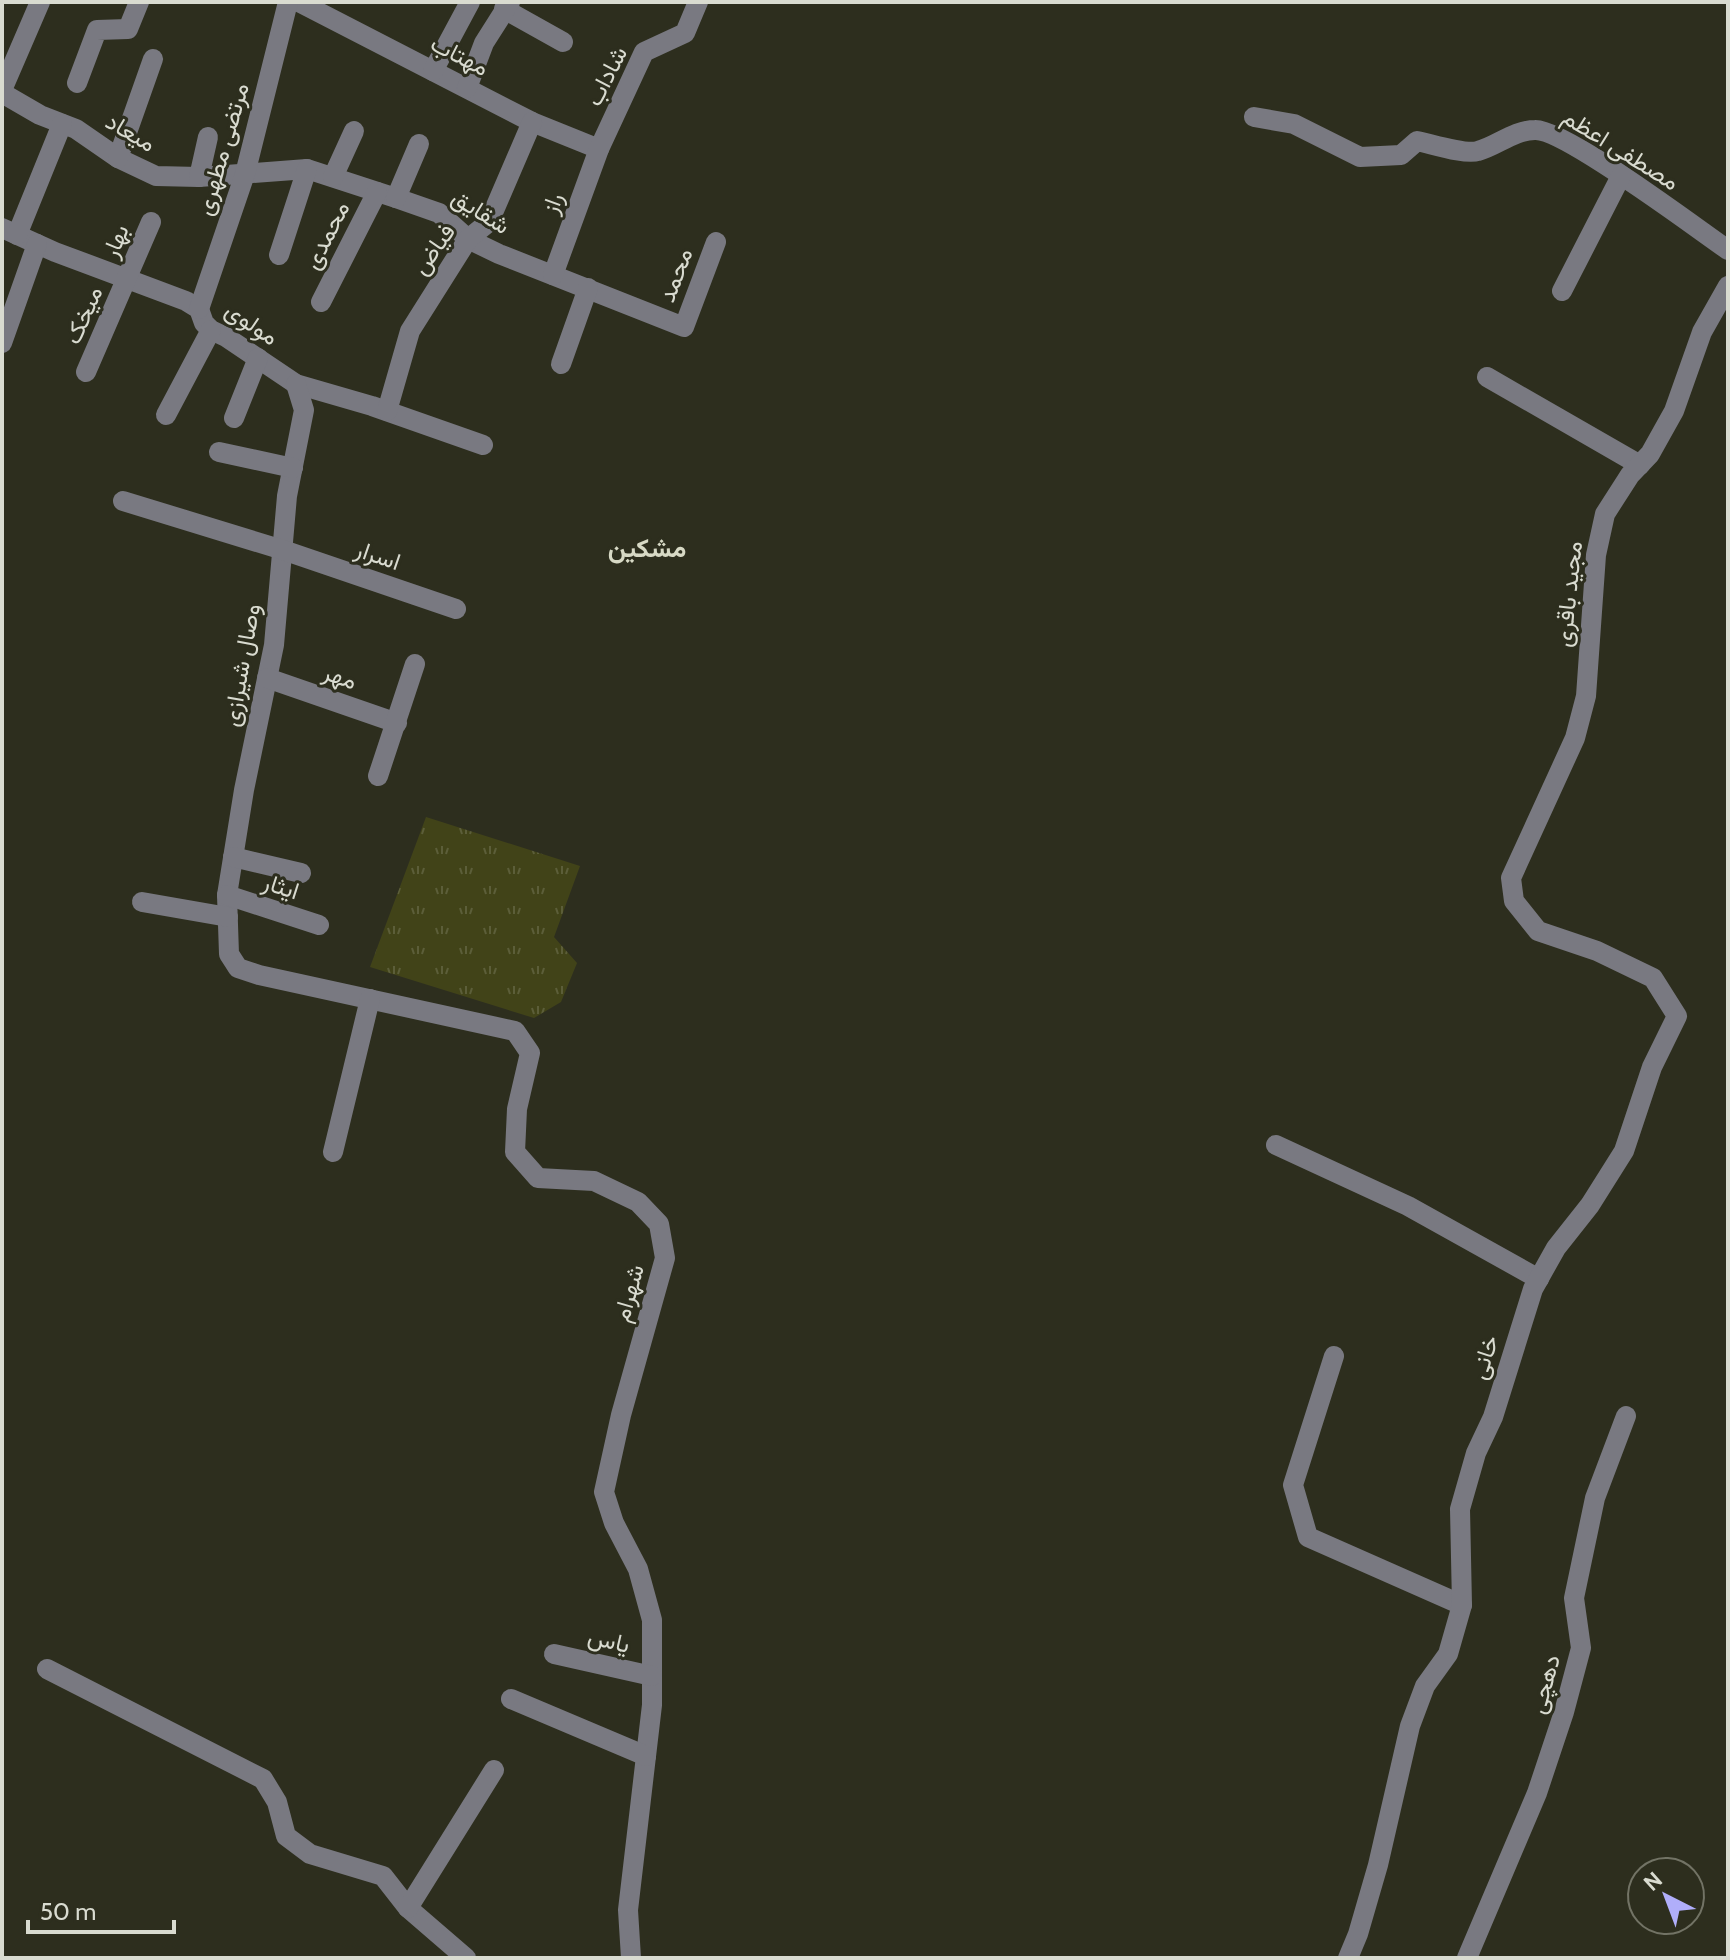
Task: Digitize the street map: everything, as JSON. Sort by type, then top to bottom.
[{"type":"street","points":[[2,92],[40,2]]},
{"type":"street","points":[[77,83],[97,30],[128,29],[139,2]]},
{"type":"street","name":"مرتضی مطهری","points":[[199,309],[245,174],[288,2]]},
{"type":"street","name":"مهتاب","points":[[299,2],[332,10],[433,71],[532,122],[599,149]]},
{"type":"street","points":[[433,71],[470,2]]},
{"type":"street","name":"شاداب","points":[[599,149],[644,52],[685,33],[698,2]]},
{"type":"street","points":[[467,88],[484,43],[507,5],[563,42]]},
{"type":"street","points":[[118,158],[153,59]]},
{"type":"street","name":"میعاد","points":[[2,92],[76,129],[118,158],[156,176],[245,174]]},
{"type":"street","name":"مصطفی اعظم","points":[[1254,117],[1294,124],[1360,157],[1401,155],[1417,141],[1475,152],[1513,135],[1536,130],[1560,137],[1728,250]]},
{"type":"street","name":"فیاض","points":[[387,411],[410,331],[468,239],[489,222],[532,122]]},
{"type":"street","points":[[10,232],[62,124]]},
{"type":"street","points":[[333,177],[354,131]]},
{"type":"street","points":[[199,177],[208,137]]},
{"type":"street","name":"محمدی","points":[[321,302],[419,144]]},
{"type":"street","name":"راز","points":[[553,275],[599,149]]},
{"type":"street","points":[[279,255],[307,169]]},
{"type":"street","name":"شقایق","points":[[245,174],[307,169],[439,213],[468,239],[499,254],[684,327]]},
{"type":"street","points":[[1562,291],[1621,176]]},
{"type":"street","name":"بهار","points":[[128,279],[151,222]]},
{"type":"street","name":"مولوی","points":[[10,232],[186,301],[199,309],[204,323],[211,330],[296,384],[387,411],[483,445]]},
{"type":"street","name":"محمد","points":[[684,327],[716,242]]},
{"type":"street","points":[[2,343],[37,244]]},
{"type":"street","name":"میخک","points":[[86,372],[128,279]]},
{"type":"street","name":"مجید باقری","points":[[1511,878],[1575,738],[1586,696],[1596,555],[1605,514],[1630,475],[1650,454],[1674,411],[1702,332],[1728,286]]},
{"type":"street","points":[[561,364],[588,288]]},
{"type":"street","points":[[166,415],[211,330]]},
{"type":"street","points":[[234,418],[258,358]]},
{"type":"street","points":[[1487,377],[1640,465]]},
{"type":"street","name":"وصال شیرازی","points":[[229,954],[227,895],[274,645],[287,496],[304,410],[296,384]]},
{"type":"street","points":[[219,452],[293,468]]},
{"type":"street","name":"اسرار","points":[[123,501],[283,550],[456,609]]},
{"type":"street","points":[[378,776],[415,664]]},
{"type":"street","name":"مهر","points":[[267,678],[397,723]]},
{"type":"street","points":[[233,857],[301,873]]},
{"type":"street","name":"خانی","points":[[1348,1958],[1378,1865],[1410,1726],[1425,1686],[1448,1654],[1462,1605],[1460,1509],[1476,1453],[1493,1417],[1533,1289],[1556,1248],[1590,1205],[1624,1151],[1652,1067],[1677,1016],[1653,978],[1597,951],[1538,931],[1514,901],[1511,878]]},
{"type":"street","name":"ایثار","points":[[227,895],[319,925]]},
{"type":"street","points":[[142,902],[228,917]]},
{"type":"street","name":"شهرام","points":[[229,954],[238,968],[515,1031],[530,1053],[517,1109],[515,1152],[538,1178],[594,1181],[638,1202],[659,1224],[665,1258],[621,1415],[604,1492],[614,1523],[638,1569],[652,1620],[652,1705],[628,1910],[631,1958]]},
{"type":"street","points":[[333,1152],[370,999]]},
{"type":"street","points":[[1276,1145],[1408,1206],[1539,1279]]},
{"type":"street","points":[[1334,1356],[1293,1485],[1308,1537],[1462,1605]]},
{"type":"street","name":"دهچی","points":[[1467,1958],[1537,1793],[1564,1712],[1581,1648],[1574,1598],[1595,1498],[1626,1416]]},
{"type":"street","name":"یاس","points":[[554,1654],[652,1676]]},
{"type":"street","points":[[47,1669],[263,1779],[277,1802],[286,1836],[310,1854],[383,1876],[408,1908],[466,1958]]},
{"type":"street","points":[[511,1699],[646,1756]]},
{"type":"street","points":[[408,1908],[494,1770]]},
{"type":"green space","points":[[426,817],[580,866],[554,937],[577,963],[561,1002],[534,1018],[370,967]]},
{"type":"district","name":"مشکین","points":[[647,548]]}]
